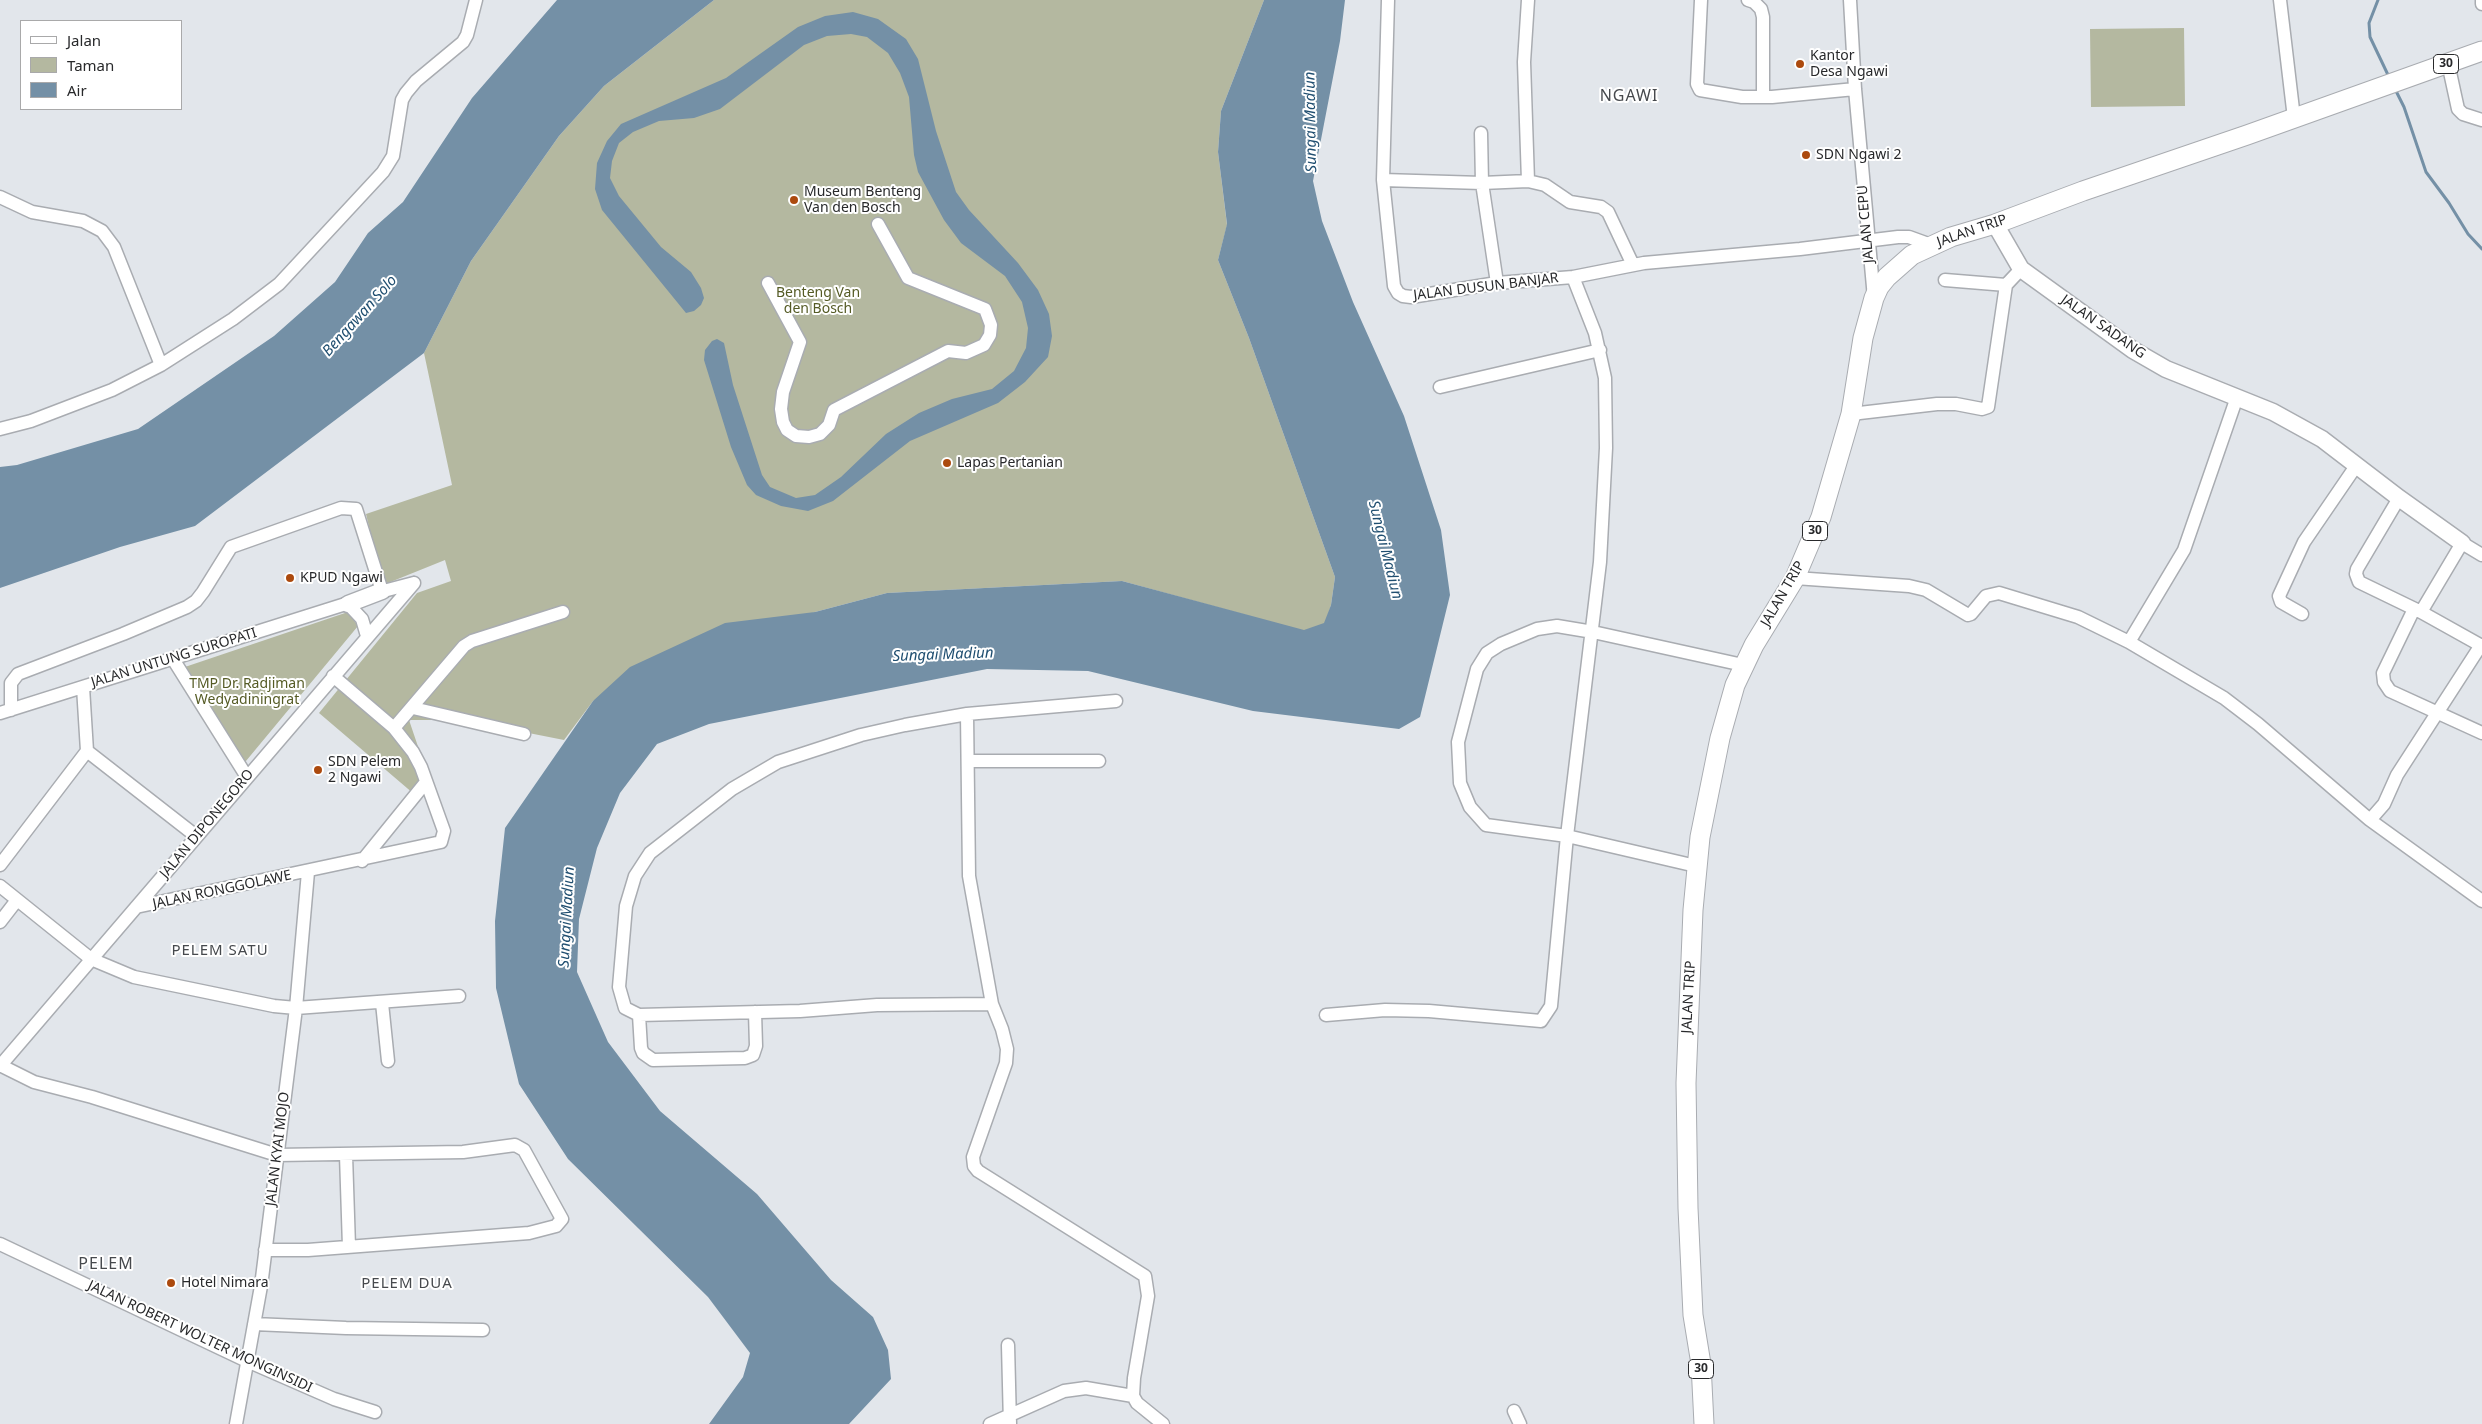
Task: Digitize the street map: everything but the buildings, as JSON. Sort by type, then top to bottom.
[{"type":"highway","name":"30","points":[[2448,63],[2482,51]]},
{"type":"highway","name":"JALAN TRIP","points":[[1704,1424],[1701,1364],[1693,1316],[1686,1083],[1696,866],[1727,708],[1743,665],[1795,578],[1821,517],[1851,414],[1863,338],[1874,298],[1887,277],[1902,262],[1931,245],[2448,63]]},
{"type":"main road","name":"JALAN SADANG","points":[[1995,224],[2021,269],[2133,350],[2166,369],[2272,412],[2322,439],[2462,543]]},
{"type":"main road","name":"JALAN UNTUNG SUROPATI","points":[[348,604],[382,590]]},
{"type":"street","points":[[0,429],[31,421],[112,390],[161,366],[233,319],[280,284],[383,172],[393,156],[402,100],[416,81],[463,42],[469,28],[476,0]]},
{"type":"street","name":"JALAN DUSUN BANJAR","points":[[1388,0],[1382,180],[1394,286],[1398,293],[1411,297],[1497,283],[1573,277],[1633,266],[1909,237],[1931,245]]},
{"type":"street","points":[[1528,0],[1524,62],[1528,181]]},
{"type":"street","points":[[1701,0],[1697,84],[1700,90],[1742,97],[1763,97],[1803,96],[1855,89]]},
{"type":"street","points":[[1748,0],[1754,2],[1761,9],[1763,17],[1763,97]]},
{"type":"street","name":"JALAN CEPU","points":[[1850,0],[1867,241],[1874,298]]},
{"type":"street","points":[[2280,0],[2294,118]]},
{"type":"street","points":[[2448,63],[2458,109],[2463,114],[2482,120]]},
{"type":"street","points":[[1481,133],[1482,183],[1497,283]]},
{"type":"street","points":[[1382,180],[1482,183],[1528,181],[1545,185],[1575,203],[1604,208],[1612,220],[1633,266]]},
{"type":"street","points":[[0,197],[32,212],[82,221],[102,231],[114,248],[161,366]]},
{"type":"street","points":[[768,283],[800,342],[784,392],[782,410],[783,422],[787,430],[796,436],[809,437],[820,434],[829,425],[834,410],[948,350],[966,353],[984,345],[990,335],[991,325],[985,309],[908,278],[878,224]]},
{"type":"street","points":[[1851,414],[1937,404],[1956,404],[1982,409],[1988,407],[2006,285],[2021,269]]},
{"type":"street","points":[[1326,1015],[1385,1010],[1541,1021],[1551,1006],[1567,836],[1600,562],[1606,448],[1605,378],[1600,350],[1573,277]]},
{"type":"street","points":[[1945,280],[2006,285]]},
{"type":"street","points":[[1440,387],[1600,350]]},
{"type":"street","points":[[2129,642],[2176,566],[2188,542],[2237,397]]},
{"type":"street","points":[[2302,614],[2282,602],[2278,596],[2304,542],[2356,466]]},
{"type":"street","points":[[2370,820],[2384,804],[2398,775],[2481,645],[2418,610],[2363,586],[2356,574],[2399,498]]},
{"type":"street","points":[[5,711],[11,683],[22,672],[123,634],[187,607],[199,596],[231,547],[341,508],[356,509],[382,590]]},
{"type":"street","points":[[2482,555],[2462,543],[2418,610],[2383,673],[2384,682],[2390,691],[2482,733]]},
{"type":"street","points":[[1795,578],[1909,586],[1926,590],[1968,614],[1971,614],[1986,596],[1999,593],[2078,617],[2129,642],[2224,698],[2258,724],[2370,820],[2482,901]]},
{"type":"street","name":"JALAN UNTUNG SUROPATI","points":[[382,590],[414,583]]},
{"type":"street","name":"JALAN DIPONEGORO","points":[[0,1065],[414,583]]},
{"type":"street","points":[[348,604],[362,619],[367,636]]},
{"type":"street","name":"JALAN UNTUNG SUROPATI","points":[[5,711],[348,604]]},
{"type":"street","points":[[394,728],[413,708],[456,654],[472,641],[563,612]]},
{"type":"street","points":[[1696,866],[1567,836],[1486,825],[1470,807],[1460,783],[1458,742],[1477,669],[1491,649],[1527,632],[1547,626],[1593,632],[1743,665]]},
{"type":"street","points":[[173,659],[247,777]]},
{"type":"street","points":[[334,676],[394,728],[413,752],[426,782],[362,861]]},
{"type":"street","points":[[0,865],[87,751],[83,687]]},
{"type":"street","points":[[992,1004],[877,1005],[755,1012],[639,1015],[630,1012],[621,1001],[619,987],[620,952],[626,906],[635,876],[650,852],[732,790],[778,762],[861,735],[967,714],[1116,701]]},
{"type":"street","points":[[413,708],[524,734]]},
{"type":"street","points":[[967,714],[969,876],[992,1004],[1002,1029],[1007,1049],[1006,1063],[973,1157],[974,1166],[978,1171],[1145,1276],[1148,1296],[1134,1378],[1133,1396],[1143,1410],[1163,1424]]},
{"type":"street","points":[[87,751],[196,836]]},
{"type":"street","points":[[969,761],[1099,761]]},
{"type":"street","name":"JALAN RONGGOLAWE","points":[[136,908],[362,861],[441,842],[444,831],[426,782]]},
{"type":"street","name":"JALAN KYAI MOJO","points":[[236,1424],[254,1324],[278,1155],[296,1008],[308,872]]},
{"type":"street","points":[[0,886],[91,959],[134,977],[274,1006],[296,1008],[459,996]]},
{"type":"street","points":[[0,922],[17,900]]},
{"type":"street","points":[[382,1002],[388,1061]]},
{"type":"street","points":[[639,1015],[640,1048],[642,1053],[653,1060],[745,1058],[753,1055],[756,1046],[755,1012]]},
{"type":"street","points":[[0,1065],[34,1082],[92,1097],[278,1155],[463,1152],[515,1145],[527,1154],[562,1219],[556,1226],[529,1233],[349,1247],[265,1250]]},
{"type":"street","points":[[346,1155],[349,1247]]},
{"type":"street","name":"JALAN ROBERT WOLTER MONGINSIDI","points":[[0,1244],[247,1361],[334,1398],[374,1412]]},
{"type":"street","points":[[254,1324],[483,1330]]},
{"type":"street","points":[[1008,1345],[1011,1420]]},
{"type":"street","points":[[990,1424],[1011,1420],[1064,1391],[1086,1388],[1133,1396]]},
{"type":"street","points":[[1514,1410],[1520,1424]]},
{"type":"green space","name":"Benteng Van den Bosch","points":[[714,0],[1264,0],[1221,111],[1218,152],[1227,225],[1218,260],[1249,338],[1335,577],[1331,605],[1325,624],[1304,631],[1122,581],[887,593],[815,612],[593,701],[564,740],[463,720],[409,720],[428,776],[414,794],[319,713],[417,593],[451,581],[445,560],[383,585],[366,514],[452,485],[424,353],[471,261],[559,136],[604,86]]},
{"type":"green space","points":[[2184,28],[2185,106],[2091,107],[2090,29]]},
{"type":"green space","name":"TMP Dr. Radjiman Wedyadiningrat","points":[[348,612],[358,626],[241,767],[179,669]]},
{"type":"water","name":"Bengawan Solo","points":[[557,0],[714,0],[604,86],[559,136],[471,261],[424,353],[195,526],[120,547],[0,588],[0,467],[17,465],[138,429],[274,336],[335,282],[368,233],[403,202],[472,98]]},
{"type":"water","name":"Sungai Madiun","points":[[1264,0],[1345,0],[1340,41],[1313,181],[1322,221],[1353,302],[1404,416],[1441,530],[1450,595],[1420,717],[1399,729],[1253,711],[1088,671],[987,669],[709,724],[657,744],[620,793],[597,848],[579,919],[577,972],[608,1042],[660,1111],[757,1194],[831,1280],[873,1317],[888,1350],[891,1379],[849,1424],[709,1424],[743,1377],[750,1353],[708,1297],[568,1159],[519,1084],[496,988],[495,921],[505,828],[593,701],[630,667],[725,623],[815,612],[887,593],[1122,581],[1304,630],[1324,623],[1331,605],[1335,577],[1249,338],[1218,260],[1227,224],[1218,152],[1221,111]]},
{"type":"water","points":[[853,12],[878,19],[906,39],[918,59],[936,131],[956,192],[969,210],[1018,263],[1038,290],[1049,314],[1052,336],[1048,357],[1025,382],[998,403],[910,441],[833,501],[808,511],[781,506],[756,495],[747,485],[731,447],[704,360],[705,350],[712,341],[717,339],[724,343],[733,385],[762,475],[770,487],[796,498],[815,495],[841,477],[886,434],[919,413],[952,399],[992,389],[1014,371],[1026,348],[1028,328],[1022,302],[1005,276],[961,243],[944,220],[918,172],[914,155],[909,97],[900,73],[888,53],[867,37],[851,34],[827,36],[804,45],[720,109],[694,118],[659,121],[633,132],[619,143],[612,161],[610,178],[619,196],[661,247],[691,272],[701,288],[704,298],[701,305],[694,311],[686,313],[602,210],[595,189],[597,163],[607,141],[621,124],[726,78],[798,27],[825,16]]},
{"type":"waterway","points":[[2378,0],[2369,23],[2370,37],[2389,77]]},
{"type":"waterway","points":[[2395,89],[2404,107],[2426,172],[2449,203],[2468,234],[2482,249]]},
{"type":"place","name":"Kantor Desa Ngawi","points":[[1800,64]]},
{"type":"place","name":"SDN Ngawi 2","points":[[1806,155]]},
{"type":"place","name":"Museum Benteng Van den Bosch","points":[[794,200]]},
{"type":"place","name":"Lapas Pertanian","points":[[947,463]]},
{"type":"place","name":"KPUD Ngawi","points":[[290,578]]},
{"type":"place","name":"SDN Pelem 2 Ngawi","points":[[318,770]]},
{"type":"place","name":"Hotel Nimara","points":[[171,1283]]},
{"type":"district","name":"NGAWI","points":[[1629,96]]},
{"type":"district","name":"PELEM SATU","points":[[220,951]]},
{"type":"district","name":"PELEM","points":[[106,1264]]},
{"type":"district","name":"PELEM DUA","points":[[407,1284]]}]
